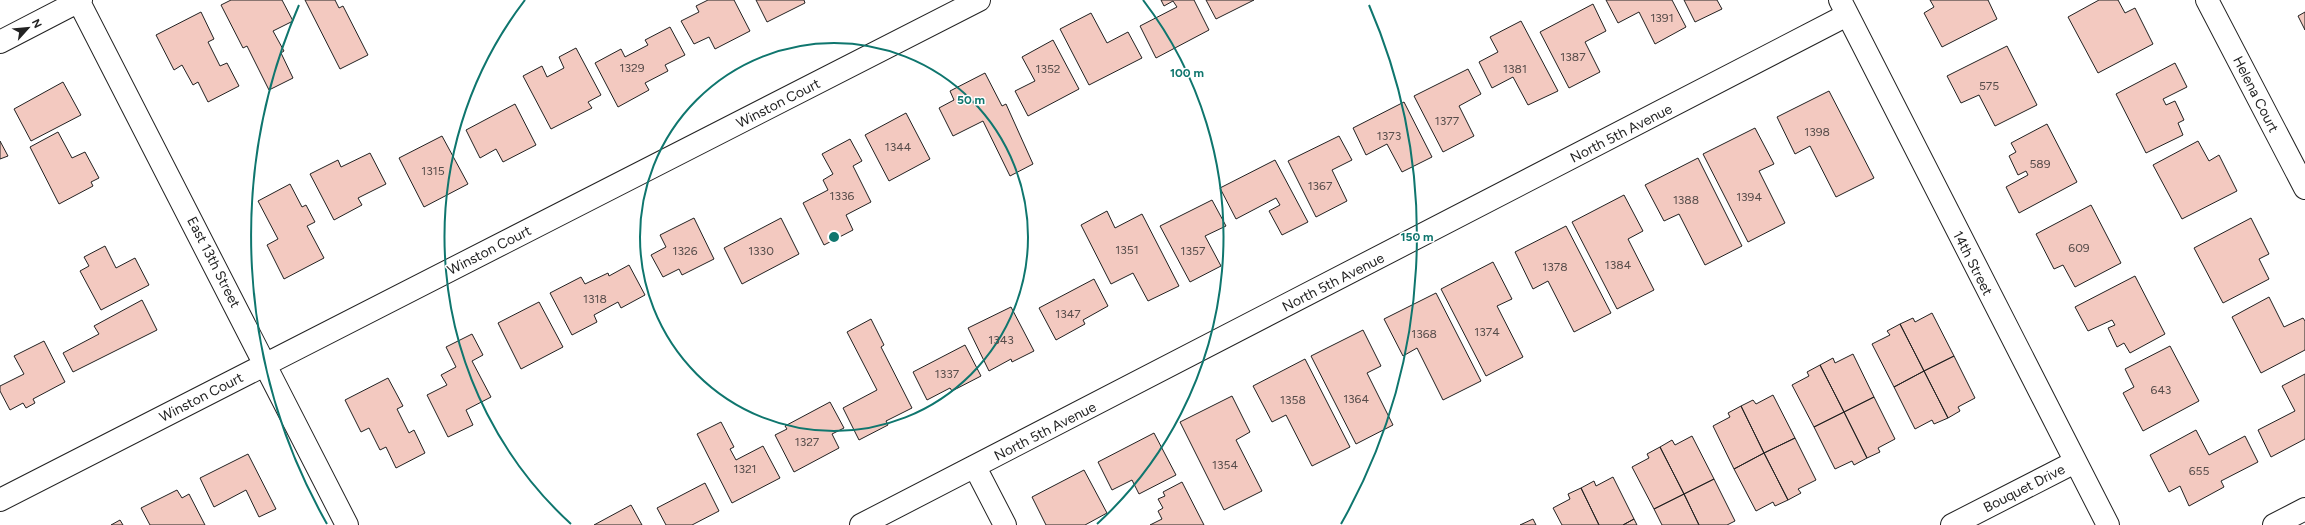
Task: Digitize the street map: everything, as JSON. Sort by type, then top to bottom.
[{"type":"street","name":"East 13th Street","points":[[79,0],[348,525]]},
{"type":"street","points":[[0,42],[79,0]]},
{"type":"street","name":"Winston Court","points":[[0,500],[979,0]]},
{"type":"street","name":"Helena Court","points":[[2208,0],[2305,188]]},
{"type":"street","name":"14th Street","points":[[1843,8],[2108,525]]},
{"type":"street","name":"North 5th Avenue","points":[[861,525],[976,467],[1843,8]]},
{"type":"street","name":"Bouquet Drive","points":[[1952,525],[2076,462]]},
{"type":"street","points":[[976,467],[1005,525]]},
{"type":"street","points":[[2274,525],[2305,509]]},
{"type":"building","points":[[231,0],[282,0],[293,21],[273,31],[284,51],[281,53],[293,78],[269,90],[247,46],[243,48],[221,5]]},
{"type":"building","points":[[305,0],[335,0],[339,8],[343,6],[368,55],[340,69]]},
{"type":"building","points":[[708,0],[734,0],[750,31],[715,49],[709,37],[694,44],[681,21],[699,12],[696,6]]},
{"type":"building","points":[[756,0],[804,0],[805,3],[767,22]]},
{"type":"building","points":[[1161,0],[1194,0],[1209,30],[1156,58],[1140,26],[1177,7],[1173,1],[1164,6]]},
{"type":"building","points":[[1206,0],[1254,0],[1216,19]]},
{"type":"building","points":[[1606,0],[1672,0],[1686,27],[1655,44],[1639,12],[1618,23]]},
{"type":"building","points":[[1684,0],[1717,0],[1722,9],[1695,22]]},
{"type":"building","points":[[1930,0],[1988,0],[1997,19],[1942,47],[1924,13],[1934,7]]},
{"type":"building","points":[[2099,0],[2118,0],[2125,13],[2135,8],[2153,44],[2098,73],[2068,17]]},
{"type":"building","points":[[1593,4],[1606,31],[1585,42],[1600,72],[1569,88],[1540,32]]},
{"type":"building","points":[[201,12],[214,39],[208,42],[220,66],[227,63],[239,86],[208,102],[198,82],[193,85],[182,65],[174,70],[156,35]]},
{"type":"building","points":[[2305,12],[2305,30],[2298,16]]},
{"type":"building","points":[[1091,13],[1107,43],[1128,32],[1142,58],[1089,85],[1060,29]]},
{"type":"building","points":[[1521,21],[1558,91],[1528,105],[1513,77],[1492,88],[1479,62],[1498,52],[1490,37]]},
{"type":"building","points":[[670,27],[685,55],[665,65],[668,71],[645,83],[649,90],[618,107],[595,63],[621,49],[625,57],[648,45],[645,40]]},
{"type":"building","points":[[1053,40],[1079,89],[1028,116],[1015,91],[1035,81],[1022,57]]},
{"type":"building","points":[[2007,46],[2037,105],[1995,126],[1979,95],[1961,103],[1947,76]]},
{"type":"building","points":[[576,48],[601,95],[588,102],[592,108],[551,129],[523,76],[542,66],[547,77],[564,68],[559,57]]},
{"type":"building","points":[[2175,63],[2187,87],[2163,99],[2166,105],[2175,101],[2184,120],[2178,123],[2183,135],[2146,153],[2116,94]]},
{"type":"building","points":[[1468,69],[1481,94],[1459,106],[1474,136],[1443,152],[1414,96]]},
{"type":"building","points":[[985,73],[1002,106],[1006,104],[1033,164],[1010,176],[983,121],[953,136],[939,108],[954,100],[950,91]]},
{"type":"building","points":[[63,82],[81,115],[31,141],[14,109]]},
{"type":"building","points":[[1829,91],[1874,178],[1836,197],[1810,146],[1795,154],[1777,117]]},
{"type":"building","points":[[1404,102],[1432,157],[1402,172],[1387,144],[1366,155],[1353,128]]},
{"type":"building","points":[[515,104],[536,145],[503,162],[496,149],[480,158],[466,130]]},
{"type":"building","points":[[906,113],[930,159],[889,181],[865,135]]},
{"type":"building","points":[[2047,124],[2077,182],[2019,213],[2006,187],[2028,175],[2026,171],[2018,175],[2009,156],[2016,152],[2011,143]]},
{"type":"building","points":[[1755,128],[1774,164],[1759,171],[1785,223],[1748,242],[1703,154]]},
{"type":"building","points":[[58,132],[72,158],[85,152],[99,178],[91,182],[93,186],[59,204],[30,147]]},
{"type":"building","points":[[442,136],[468,184],[424,207],[399,158]]},
{"type":"building","points":[[1339,136],[1352,160],[1332,170],[1347,201],[1316,217],[1288,161]]},
{"type":"building","points":[[850,139],[862,161],[853,166],[871,202],[846,215],[853,230],[824,245],[803,203],[828,190],[823,180],[833,174],[822,154]]},
{"type":"building","points":[[0,141],[8,156],[0,159]]},
{"type":"building","points":[[2198,141],[2209,161],[2219,155],[2237,191],[2182,219],[2153,165]]},
{"type":"building","points":[[370,153],[386,184],[358,198],[362,205],[334,220],[310,174],[338,160],[341,167]]},
{"type":"building","points":[[1698,158],[1742,246],[1705,265],[1679,214],[1664,221],[1645,185]]},
{"type":"building","points":[[1275,160],[1308,222],[1282,235],[1269,211],[1280,205],[1276,198],[1236,219],[1220,188]]},
{"type":"building","points":[[290,184],[302,207],[306,205],[315,222],[307,226],[324,258],[284,279],[267,245],[278,239],[258,201]]},
{"type":"building","points":[[1624,195],[1643,231],[1628,239],[1654,290],[1617,309],[1572,222]]},
{"type":"building","points":[[1212,200],[1226,226],[1205,236],[1221,266],[1190,282],[1160,226]]},
{"type":"building","points":[[2091,205],[2121,263],[2075,287],[2063,265],[2054,269],[2036,234]]},
{"type":"building","points":[[1107,211],[1115,228],[1142,214],[1179,286],[1148,301],[1133,273],[1111,284],[1081,225]]},
{"type":"building","points":[[694,218],[714,259],[682,275],[679,269],[663,277],[651,255],[666,247],[660,235]]},
{"type":"building","points":[[781,218],[799,254],[742,284],[724,248]]},
{"type":"building","points":[[2251,218],[2269,254],[2259,259],[2269,279],[2223,303],[2194,248]]},
{"type":"building","points":[[1566,226],[1611,313],[1574,332],[1548,281],[1533,289],[1515,252]]},
{"type":"building","points":[[105,246],[116,268],[135,258],[149,285],[101,310],[80,271],[89,266],[84,257]]},
{"type":"building","points":[[1493,262],[1512,299],[1497,306],[1523,357],[1486,376],[1441,289]]},
{"type":"building","points":[[629,265],[645,295],[621,308],[618,302],[594,315],[597,322],[572,335],[550,293],[581,277],[585,284],[608,273],[609,276]]},
{"type":"building","points":[[2135,276],[2165,334],[2130,353],[2124,343],[2117,347],[2108,328],[2115,325],[2112,320],[2088,331],[2075,307]]},
{"type":"building","points":[[1094,279],[1108,306],[1083,320],[1085,324],[1056,340],[1039,308]]},
{"type":"building","points":[[1436,293],[1481,381],[1443,400],[1417,348],[1403,356],[1384,319]]},
{"type":"building","points":[[2269,297],[2284,327],[2303,318],[2305,321],[2305,350],[2261,373],[2232,317]]},
{"type":"building","points":[[142,300],[157,330],[73,372],[63,353],[99,334],[94,326]]},
{"type":"building","points":[[539,302],[563,347],[521,369],[498,323]]},
{"type":"building","points":[[1011,307],[1034,351],[1012,362],[1011,359],[989,371],[968,328]]},
{"type":"building","points":[[1932,313],[1954,356],[1924,371],[1900,324],[1913,318],[1915,322]]},
{"type":"building","points":[[871,319],[884,345],[881,347],[912,408],[886,421],[888,425],[859,440],[843,408],[877,390],[847,332]]},
{"type":"building","points":[[1900,324],[1924,371],[1894,387],[1872,344],[1890,335],[1887,331]]},
{"type":"building","points":[[1363,330],[1381,366],[1367,373],[1393,425],[1356,444],[1311,356]]},
{"type":"building","points":[[472,334],[483,355],[472,361],[491,397],[466,410],[473,425],[448,437],[427,395],[447,385],[441,375],[456,367],[446,347]]},
{"type":"building","points":[[44,341],[65,382],[33,399],[35,403],[26,408],[23,403],[10,410],[0,391],[0,386],[24,374],[14,356]]},
{"type":"building","points":[[965,345],[981,376],[952,391],[950,388],[927,400],[913,372]]},
{"type":"building","points":[[2170,346],[2199,401],[2143,431],[2123,393],[2134,387],[2125,369]]},
{"type":"building","points":[[1853,354],[1874,397],[1844,412],[1820,365],[1833,358],[1835,363]]},
{"type":"building","points":[[1954,356],[1975,398],[1958,407],[1960,411],[1948,418],[1924,371]]},
{"type":"building","points":[[1305,359],[1350,447],[1312,466],[1286,415],[1272,422],[1253,386]]},
{"type":"building","points":[[1820,365],[1844,412],[1814,427],[1792,385],[1809,376],[1807,372]]},
{"type":"building","points":[[1924,371],[1948,418],[1934,424],[1932,420],[1915,429],[1894,387]]},
{"type":"building","points":[[2305,374],[2305,439],[2271,457],[2258,430],[2295,411],[2282,386]]},
{"type":"building","points":[[388,378],[403,406],[397,409],[409,433],[414,430],[425,453],[396,468],[386,447],[380,450],[369,428],[361,432],[345,400]]},
{"type":"building","points":[[1773,395],[1795,438],[1764,453],[1741,406],[1753,400],[1756,404]]},
{"type":"building","points":[[1232,396],[1250,432],[1236,440],[1262,491],[1224,510],[1180,422]]},
{"type":"building","points":[[1874,397],[1895,439],[1878,448],[1880,452],[1867,458],[1844,412]]},
{"type":"building","points":[[830,402],[844,428],[832,434],[839,448],[794,472],[775,435],[787,429],[785,426]]},
{"type":"building","points":[[1741,406],[1764,453],[1734,469],[1713,426],[1730,417],[1728,413]]},
{"type":"building","points":[[1844,412],[1867,458],[1854,465],[1852,461],[1835,469],[1814,427]]},
{"type":"building","points":[[721,422],[734,447],[730,449],[736,460],[763,446],[780,478],[732,503],[697,434]]},
{"type":"building","points":[[2196,430],[2209,455],[2245,436],[2258,462],[2221,481],[2224,487],[2189,506],[2180,486],[2169,492],[2150,455]]},
{"type":"building","points":[[1154,433],[1176,475],[1139,494],[1132,480],[1112,490],[1098,462]]},
{"type":"building","points":[[1692,436],[1714,479],[1684,494],[1660,447],[1672,440],[1675,445]]},
{"type":"building","points":[[1795,438],[1816,480],[1798,489],[1801,493],[1788,500],[1764,453]]},
{"type":"building","points":[[1660,447],[1684,494],[1654,509],[1632,467],[1649,458],[1647,454]]},
{"type":"building","points":[[1764,453],[1788,500],[1775,506],[1773,502],[1756,511],[1734,469]]},
{"type":"building","points":[[248,454],[276,509],[259,517],[246,490],[214,507],[200,478]]},
{"type":"building","points":[[1084,470],[1107,513],[1085,525],[1046,525],[1032,497]]},
{"type":"building","points":[[1613,477],[1634,519],[1623,525],[1599,525],[1581,488],[1594,481],[1596,486]]},
{"type":"building","points":[[1714,479],[1735,521],[1727,525],[1699,525],[1684,494]]},
{"type":"building","points":[[1182,482],[1204,525],[1150,525],[1162,519],[1158,511],[1163,508],[1158,499],[1165,496],[1163,492]]},
{"type":"building","points":[[705,483],[719,511],[692,525],[666,525],[657,508]]},
{"type":"building","points":[[1581,488],[1599,525],[1562,525],[1553,508],[1570,499],[1568,494]]},
{"type":"building","points":[[177,490],[182,498],[189,494],[205,525],[150,525],[141,508]]},
{"type":"building","points":[[1684,494],[1699,525],[1662,525],[1654,509]]},
{"type":"building","points":[[631,505],[642,525],[594,525]]},
{"type":"building","points":[[1533,519],[1536,525],[1520,525]]},
{"type":"building","points":[[1634,519],[1637,525],[1623,525]]},
{"type":"building","points":[[120,520],[123,525],[111,525]]}]
